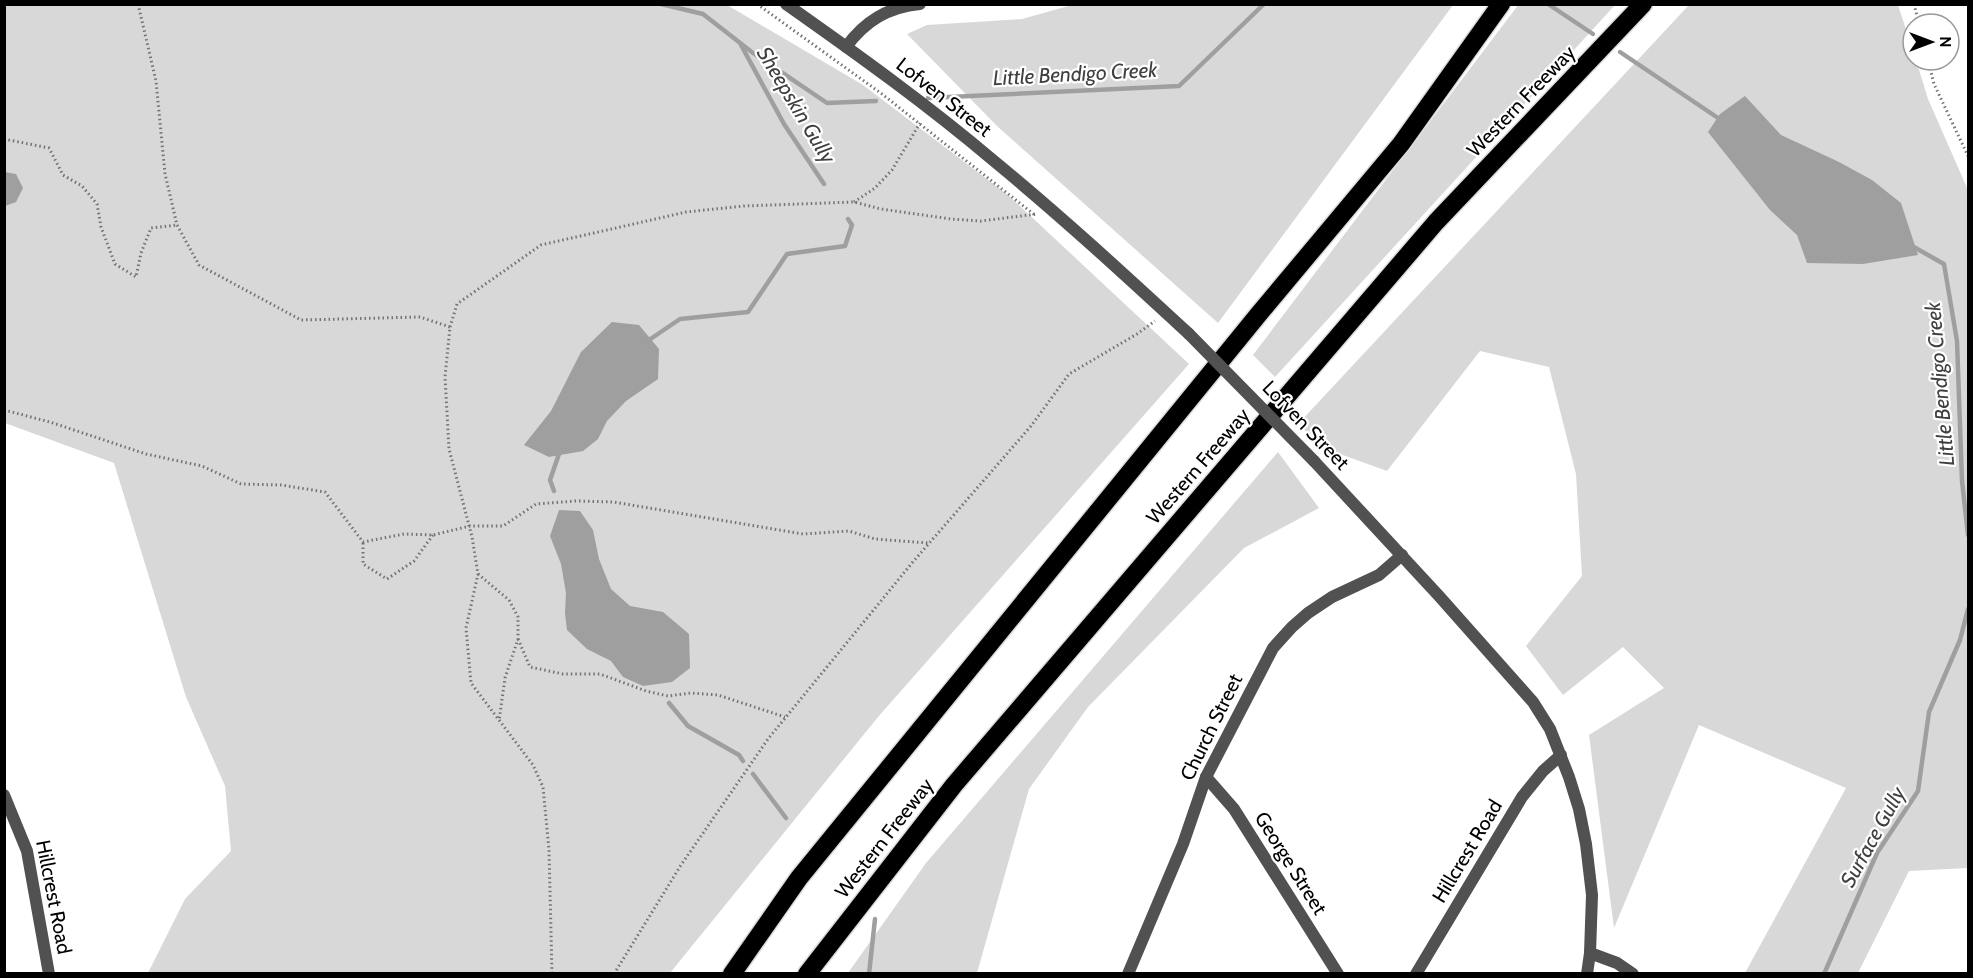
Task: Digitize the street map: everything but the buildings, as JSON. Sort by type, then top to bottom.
[{"type":"highway","name":"Western Freeway","points":[[732,974],[800,878],[1258,315],[1401,144],[1501,4]]},
{"type":"highway","name":"Western Freeway","points":[[807,974],[954,785],[1436,222],[1643,4]]},
{"type":"street","name":"Lofven Street","points":[[786,4],[928,108],[1048,206],[1189,334],[1314,461],[1402,555],[1533,702],[1554,736],[1562,755],[1579,809],[1590,864],[1593,914],[1587,974]]},
{"type":"street","points":[[846,46],[859,30],[874,18],[896,9],[920,4]]},
{"type":"street","name":"Church Street","points":[[1128,974],[1183,844],[1206,777],[1268,657],[1282,637],[1308,613],[1332,597],[1378,575],[1402,555]]},
{"type":"street","name":"Hillcrest Road","points":[[1416,974],[1522,797],[1538,776],[1562,755]]},
{"type":"street","name":"George Street","points":[[1206,777],[1234,809],[1338,974]]},
{"type":"street","name":"Hillcrest Road","points":[[4,795],[27,851],[49,974]]},
{"type":"street","points":[[1590,953],[1617,963],[1633,974]]},
{"type":"path","points":[[138,4],[156,81],[165,174],[177,225],[199,265],[302,320],[420,317],[450,327]]},
{"type":"path","points":[[757,4],[882,94],[1043,223]]},
{"type":"path","points":[[1931,72],[1934,84],[1968,156]]},
{"type":"path","points":[[854,202],[875,188],[892,170],[928,108]]},
{"type":"path","points":[[4,139],[49,148],[63,176],[82,186],[97,204],[101,227],[115,264],[136,276],[141,253],[151,228],[177,225]]},
{"type":"path","points":[[552,974],[549,850],[543,787],[533,765],[471,683],[466,628],[478,574],[470,526],[449,449],[446,377],[450,327],[458,304],[541,245],[686,212],[744,206],[854,202],[903,213],[981,221],[1035,216],[1048,206]]},
{"type":"path","points":[[614,974],[681,865],[768,739],[928,543],[1031,426],[1069,374],[1137,334],[1165,312]]},
{"type":"path","points":[[4,410],[50,422],[146,454],[202,466],[241,484],[281,485],[325,492],[363,542],[363,564],[387,579],[414,561],[433,535]]},
{"type":"path","points":[[363,542],[404,534],[433,535],[470,526],[503,526],[536,504],[576,501],[613,502],[803,534],[849,531],[875,539],[928,543]]},
{"type":"path","points":[[478,574],[509,600],[518,618],[518,639],[505,678],[499,721]]},
{"type":"path","points":[[518,639],[530,667],[563,674],[600,674],[646,692],[668,696],[691,693],[718,695],[785,717]]},
{"type":"shaded area","points":[[1519,4],[1615,5],[1275,377],[1253,355]]},
{"type":"shaded area","points":[[4,5],[727,5],[863,85],[1008,195],[1189,364],[878,717],[670,973],[148,973],[185,899],[231,851],[225,786],[186,697],[114,463],[5,423]]},
{"type":"shaded area","points":[[1072,5],[1453,5],[1218,323],[997,126],[907,34],[927,25],[1022,19]]},
{"type":"shaded area","points":[[1689,5],[1898,5],[1901,14],[1901,72],[1920,72],[1928,99],[1968,190],[1968,868],[1909,871],[1858,973],[1745,973],[1846,788],[1699,725],[1614,928],[1589,735],[1664,688],[1623,647],[1563,695],[1526,646],[1582,576],[1576,474],[1549,367],[1480,351],[1387,471],[1318,446],[1299,423]]},
{"type":"shaded area","points":[[1745,96],[1781,135],[1872,180],[1901,203],[1918,255],[1863,264],[1807,263],[1797,235],[1770,210],[1708,132],[1720,114]]},
{"type":"shaded area","points":[[5,172],[16,174],[23,188],[16,202],[5,206]]},
{"type":"shaded area","points":[[612,322],[639,325],[659,349],[658,379],[626,401],[607,421],[598,439],[583,451],[549,457],[524,445],[551,411],[581,352]]},
{"type":"shaded area","points":[[1278,452],[1319,508],[1244,548],[1088,707],[1029,789],[977,973],[848,973],[926,863]]},
{"type":"shaded area","points":[[559,510],[580,511],[593,530],[599,559],[611,589],[630,606],[663,612],[689,634],[690,668],[672,682],[643,686],[623,677],[611,661],[587,649],[567,630],[566,593],[561,564],[550,536]]},
{"type":"waterway","name":"Little Bendigo Creek","points":[[661,4],[703,14],[753,53],[827,103],[876,101]]},
{"type":"waterway","name":"Little Bendigo Creek","points":[[928,98],[1179,86],[1264,4]]},
{"type":"waterway","name":"Little Bendigo Creek","points":[[1548,4],[1593,34]]},
{"type":"waterway","name":"Sheepskin Gully","points":[[741,45],[784,124],[824,184]]},
{"type":"waterway","name":"Little Bendigo Creek","points":[[1620,52],[1721,120]]},
{"type":"waterway","name":"Sheepskin Gully","points":[[646,342],[680,319],[748,312],[787,254],[845,246],[852,225],[848,219]]},
{"type":"waterway","name":"Little Bendigo Creek","points":[[1912,246],[1944,264],[1957,341],[1962,481],[1968,535]]},
{"type":"waterway","name":"Sheepskin Gully","points":[[554,491],[550,480],[560,451]]},
{"type":"waterway","name":"Surface Gully","points":[[1824,974],[1877,853],[1918,791],[1929,712],[1960,640],[1968,609]]},
{"type":"waterway","name":"Sheepskin Gully","points":[[669,703],[688,726],[739,755],[743,761]]},
{"type":"waterway","name":"Sheepskin Gully","points":[[753,774],[786,818]]},
{"type":"waterway","name":"Sheepskin Gully","points":[[869,974],[875,919]]}]
